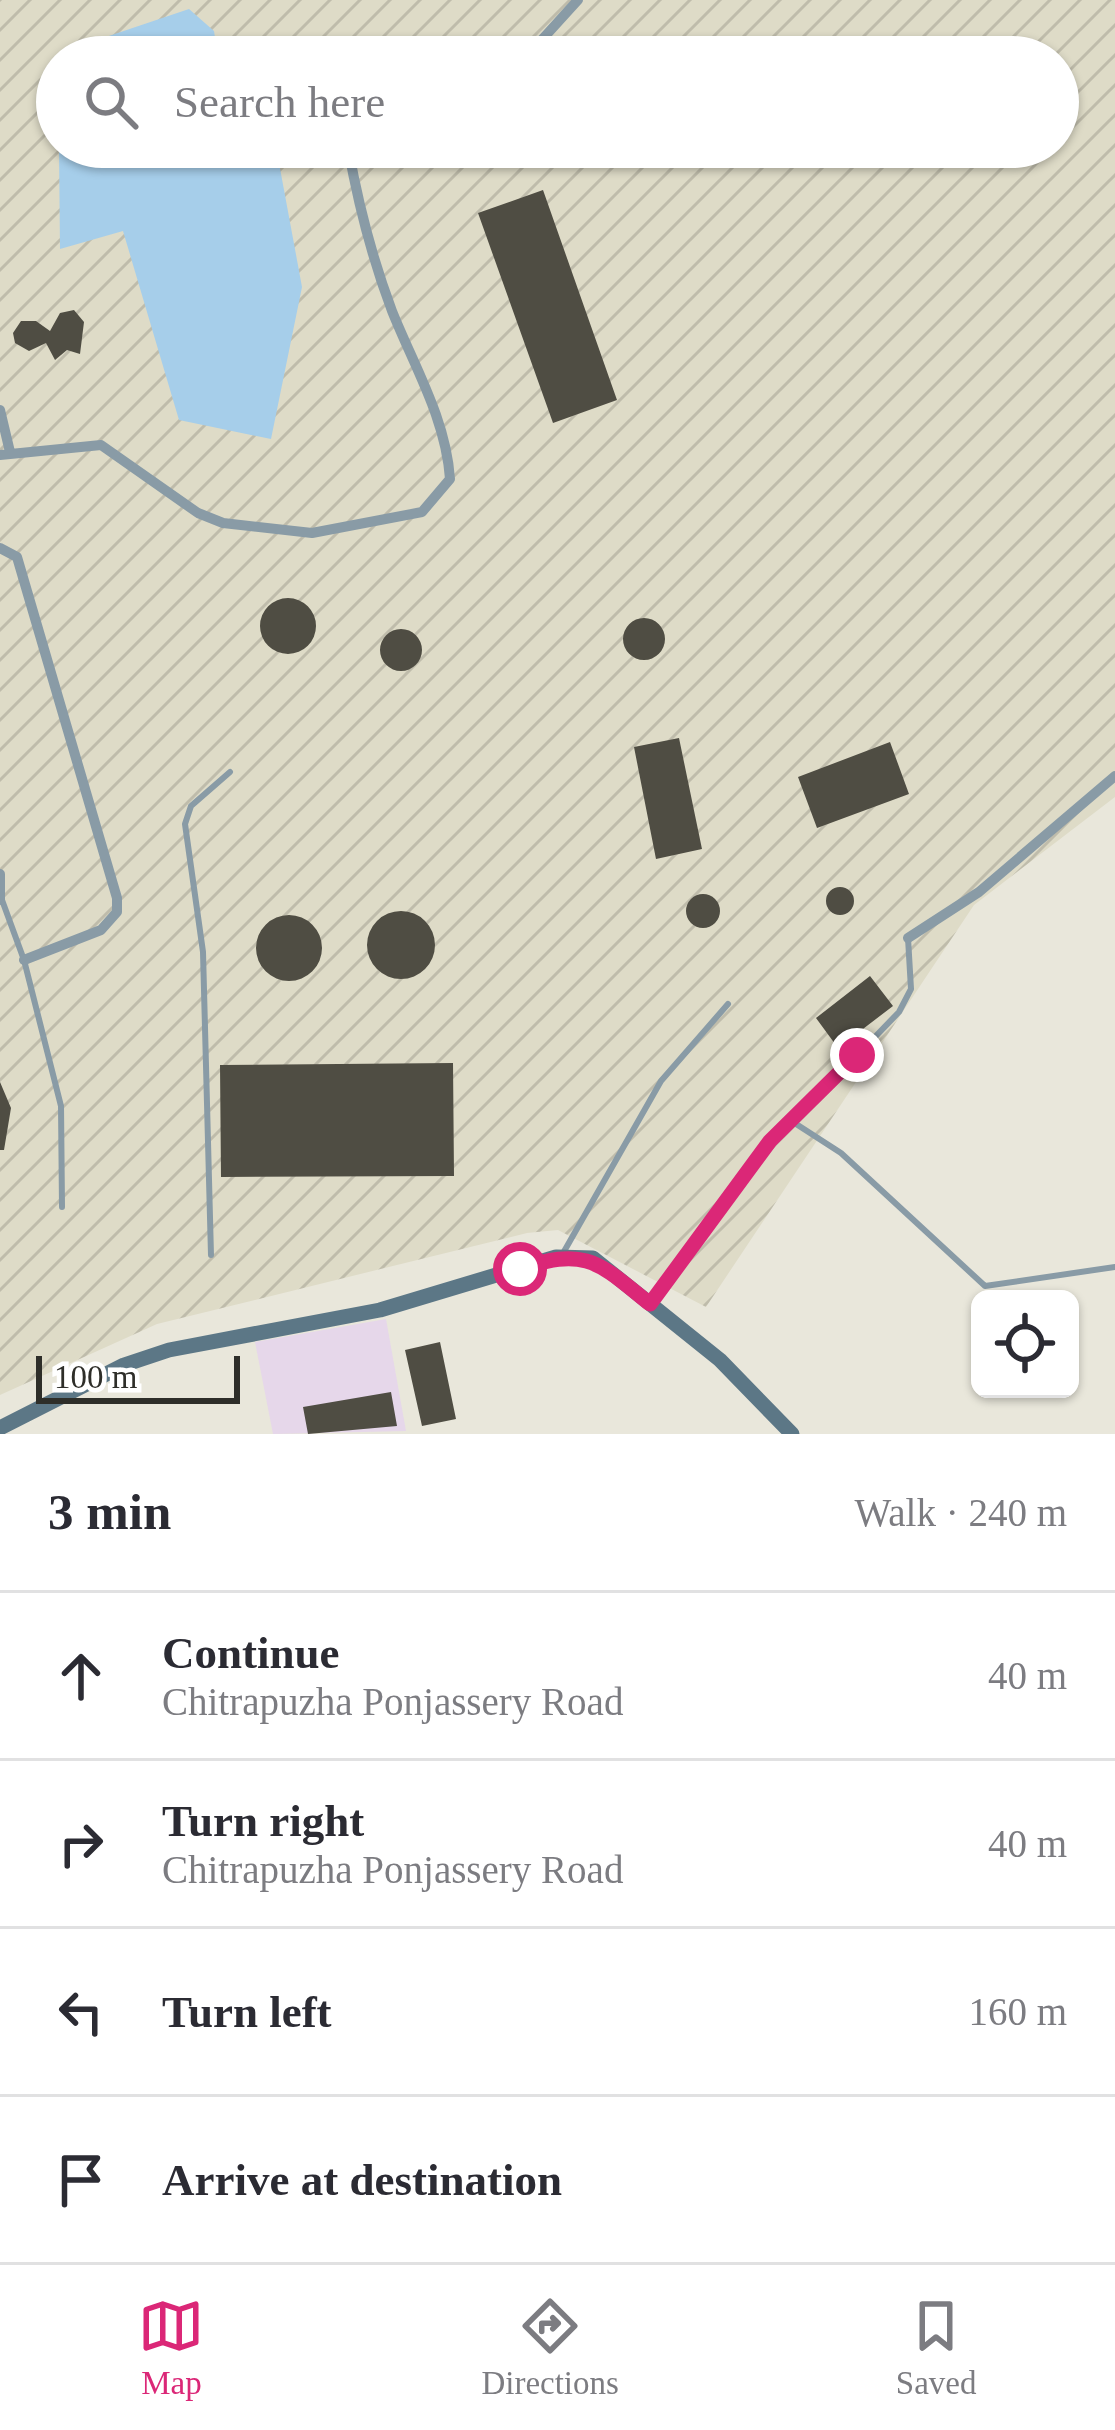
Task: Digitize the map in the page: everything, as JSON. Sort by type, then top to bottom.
[{"type":"main road","points":[[0,1428],[124,1365],[170,1350],[380,1310],[561,1257],[593,1258],[720,1360],[792,1434]]},
{"type":"street","points":[[545,36],[578,0]]},
{"type":"street","points":[[0,410],[5,454],[101,445],[198,513],[223,523],[313,532],[422,512],[450,479],[448,444],[391,308],[359,210],[352,168]]},
{"type":"street","points":[[0,548],[17,557],[117,898],[117,912],[101,930],[24,960]]},
{"type":"street","points":[[908,938],[980,892],[1115,776]]},
{"type":"street","points":[[0,874],[1,900]]},
{"type":"lane","points":[[212,1255],[203,952],[185,824],[191,806],[230,772]]},
{"type":"lane","points":[[1,900],[24,960],[61,1106],[62,1207]]},
{"type":"lane","points":[[650,1304],[770,1141],[899,1012],[911,989],[908,938]]},
{"type":"lane","points":[[561,1257],[661,1081],[728,1004]]},
{"type":"lane","points":[[793,1122],[841,1153],[985,1286],[1115,1267]]},
{"type":"shaded area","points":[[0,0],[1115,0],[1115,797],[974,905],[706,1307],[558,1230],[527,1233],[157,1324],[0,1395]]},
{"type":"shaded area","points":[[386,1319],[406,1431],[273,1434],[255,1342]]},
{"type":"water","points":[[189,9],[215,36],[109,36]]},
{"type":"water","points":[[59,168],[280,168],[302,287],[271,439],[179,420],[123,231],[60,249]]},
{"type":"building","points":[[543,190],[617,400],[553,423],[478,213]]},
{"type":"building","points":[[74,310],[84,322],[80,354],[67,350],[55,360],[46,343],[29,351],[15,343],[13,333],[21,321],[36,321],[50,331],[60,313]]},
{"type":"building","points":[[288,598],[308,606],[316,626],[308,646],[288,654],[268,646],[260,626],[268,606]]},
{"type":"building","points":[[644,618],[659,624],[665,639],[659,654],[644,660],[629,654],[623,639],[629,624]]},
{"type":"building","points":[[401,629],[416,635],[422,650],[416,665],[401,671],[386,665],[380,650],[386,635]]},
{"type":"building","points":[[679,738],[702,849],[656,859],[634,747]]},
{"type":"building","points":[[890,742],[909,794],[817,828],[798,777]]},
{"type":"building","points":[[840,887],[850,891],[854,901],[850,911],[840,915],[830,911],[826,901],[830,891]]},
{"type":"building","points":[[703,894],[715,899],[720,911],[715,923],[703,928],[691,923],[686,911],[691,899]]},
{"type":"building","points":[[401,911],[425,921],[435,945],[425,969],[401,979],[377,969],[367,945],[377,921]]},
{"type":"building","points":[[289,915],[313,924],[322,948],[313,972],[289,981],[265,972],[256,948],[265,924]]},
{"type":"building","points":[[870,976],[893,1006],[838,1048],[816,1018]]},
{"type":"building","points":[[453,1063],[454,1176],[221,1177],[220,1065]]},
{"type":"building","points":[[0,1082],[11,1108],[4,1150],[0,1150]]},
{"type":"building","points":[[440,1342],[456,1419],[422,1426],[405,1350]]},
{"type":"building","points":[[391,1392],[397,1426],[308,1434],[303,1407]]},
{"type":"route","points":[[520,1269],[556,1257],[593,1258],[650,1304],[770,1141],[857,1055]]}]
